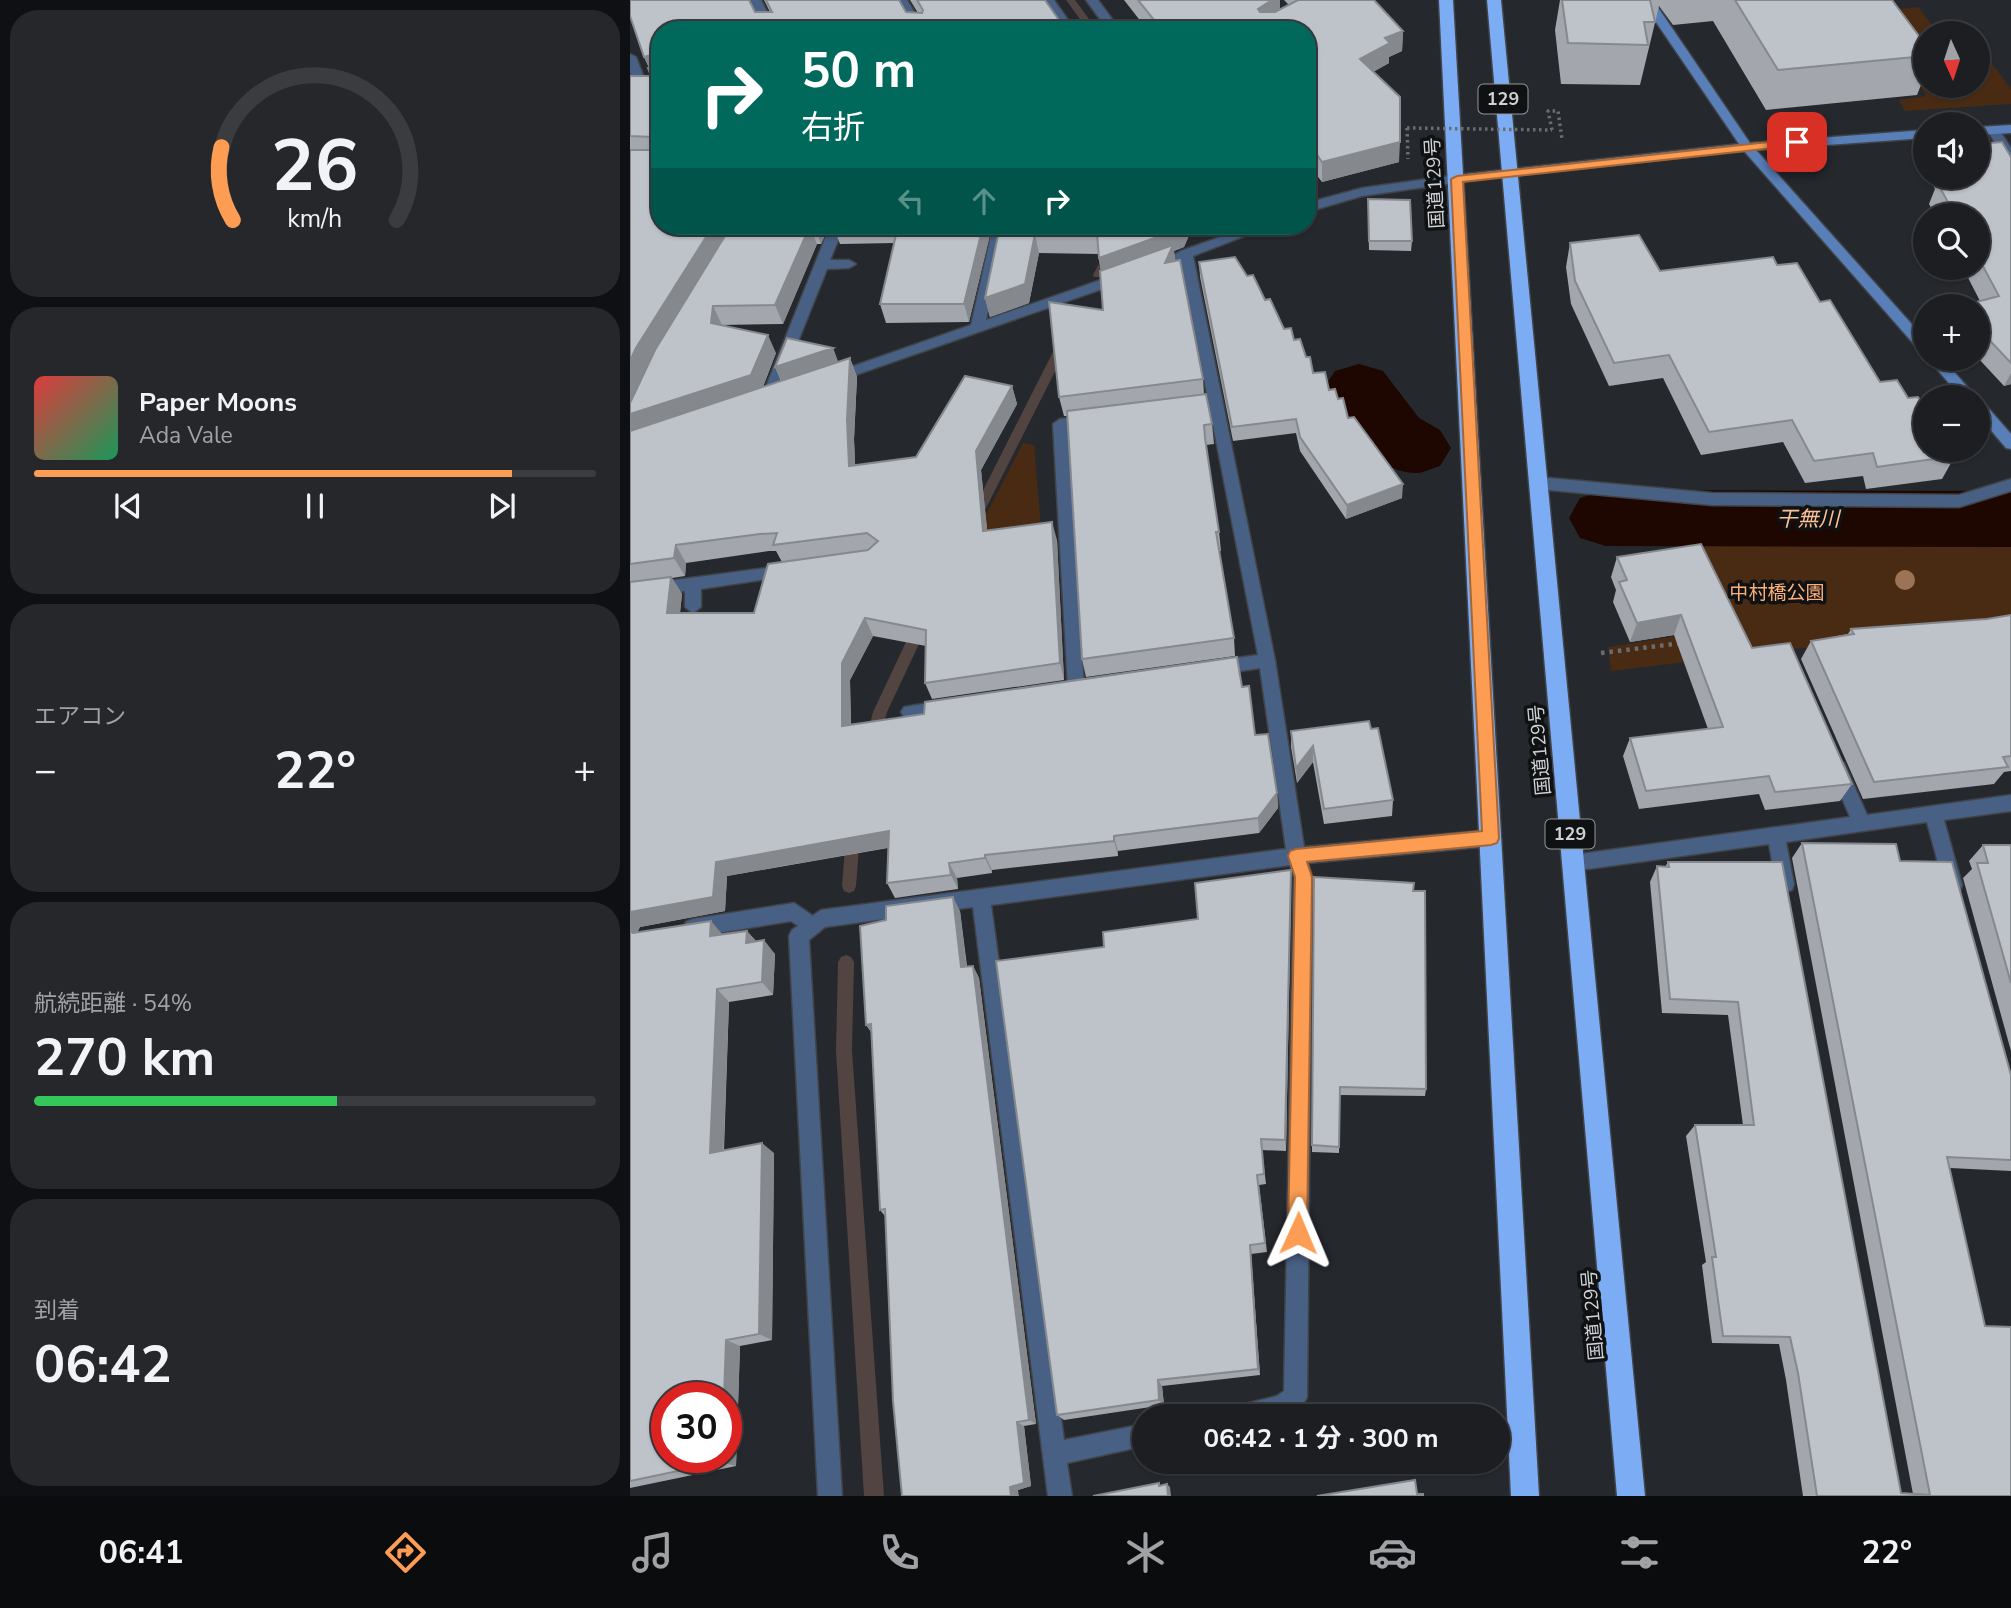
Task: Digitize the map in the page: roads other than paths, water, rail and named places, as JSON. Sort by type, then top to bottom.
[{"type":"highway","name":"国道129号","points":[[1446,0],[1525,1496]]},
{"type":"highway","name":"国道129号","points":[[1494,0],[1632,1496]]},
{"type":"street","points":[[755,0],[766,21]]},
{"type":"street","points":[[901,0],[914,21]]},
{"type":"street","points":[[1048,0],[1063,21]]},
{"type":"street","points":[[1092,0],[1107,21]]},
{"type":"street","points":[[1647,0],[1747,147],[1913,334]]},
{"type":"street","points":[[630,57],[641,85],[651,82]]},
{"type":"street","points":[[1990,130],[2011,129]]},
{"type":"street","points":[[1993,130],[2011,159]]},
{"type":"street","points":[[1316,205],[1372,190],[1509,172],[1747,147],[1913,135]]},
{"type":"street","points":[[768,399],[833,235]]},
{"type":"street","points":[[977,329],[997,235]]},
{"type":"street","points":[[1221,235],[1225,240]]},
{"type":"street","points":[[1161,263],[1239,235]]},
{"type":"street","points":[[1186,254],[1210,406],[1267,660],[1296,856],[1303,877],[1295,1396],[1285,1404]]},
{"type":"street","points":[[821,265],[849,264]]},
{"type":"street","points":[[820,382],[1135,272]]},
{"type":"street","points":[[1946,371],[1958,385]]},
{"type":"street","points":[[1077,688],[1060,424],[1112,418]]},
{"type":"street","points":[[1990,419],[2011,443]]},
{"type":"street","points":[[1538,483],[1712,499],[1959,501],[2011,485]]},
{"type":"street","points":[[630,592],[810,568]]},
{"type":"street","points":[[693,583],[693,607]]},
{"type":"street","points":[[1199,670],[1267,660]]},
{"type":"street","points":[[910,712],[961,705]]},
{"type":"street","points":[[1829,746],[1862,823]]},
{"type":"street","points":[[1573,863],[2011,803]]},
{"type":"street","points":[[1933,813],[1958,904]]},
{"type":"street","points":[[1776,835],[1788,902]]},
{"type":"street","points":[[830,1496],[799,936],[821,919],[1296,856],[1491,838]]},
{"type":"street","points":[[981,898],[1060,1496]]},
{"type":"street","points":[[675,931],[794,912],[812,926]]},
{"type":"street","points":[[1055,1454],[1132,1438]]},
{"type":"waterway","name":"干無川","points":[[1070,0],[1086,21]]},
{"type":"waterway","points":[[1098,275],[1119,235]]},
{"type":"waterway","points":[[975,518],[1064,342]]},
{"type":"waterway","name":"干無川","points":[[1359,388],[1394,436],[1415,448]]},
{"type":"waterway","name":"干無川","points":[[1606,518],[2011,519]]},
{"type":"waterway","points":[[874,737],[880,712],[920,627]]},
{"type":"waterway","points":[[849,886],[853,835]]},
{"type":"waterway","points":[[846,962],[844,1051],[874,1496]]},
{"type":"park label","name":"中村橋公園","points":[[1777,592]]}]
